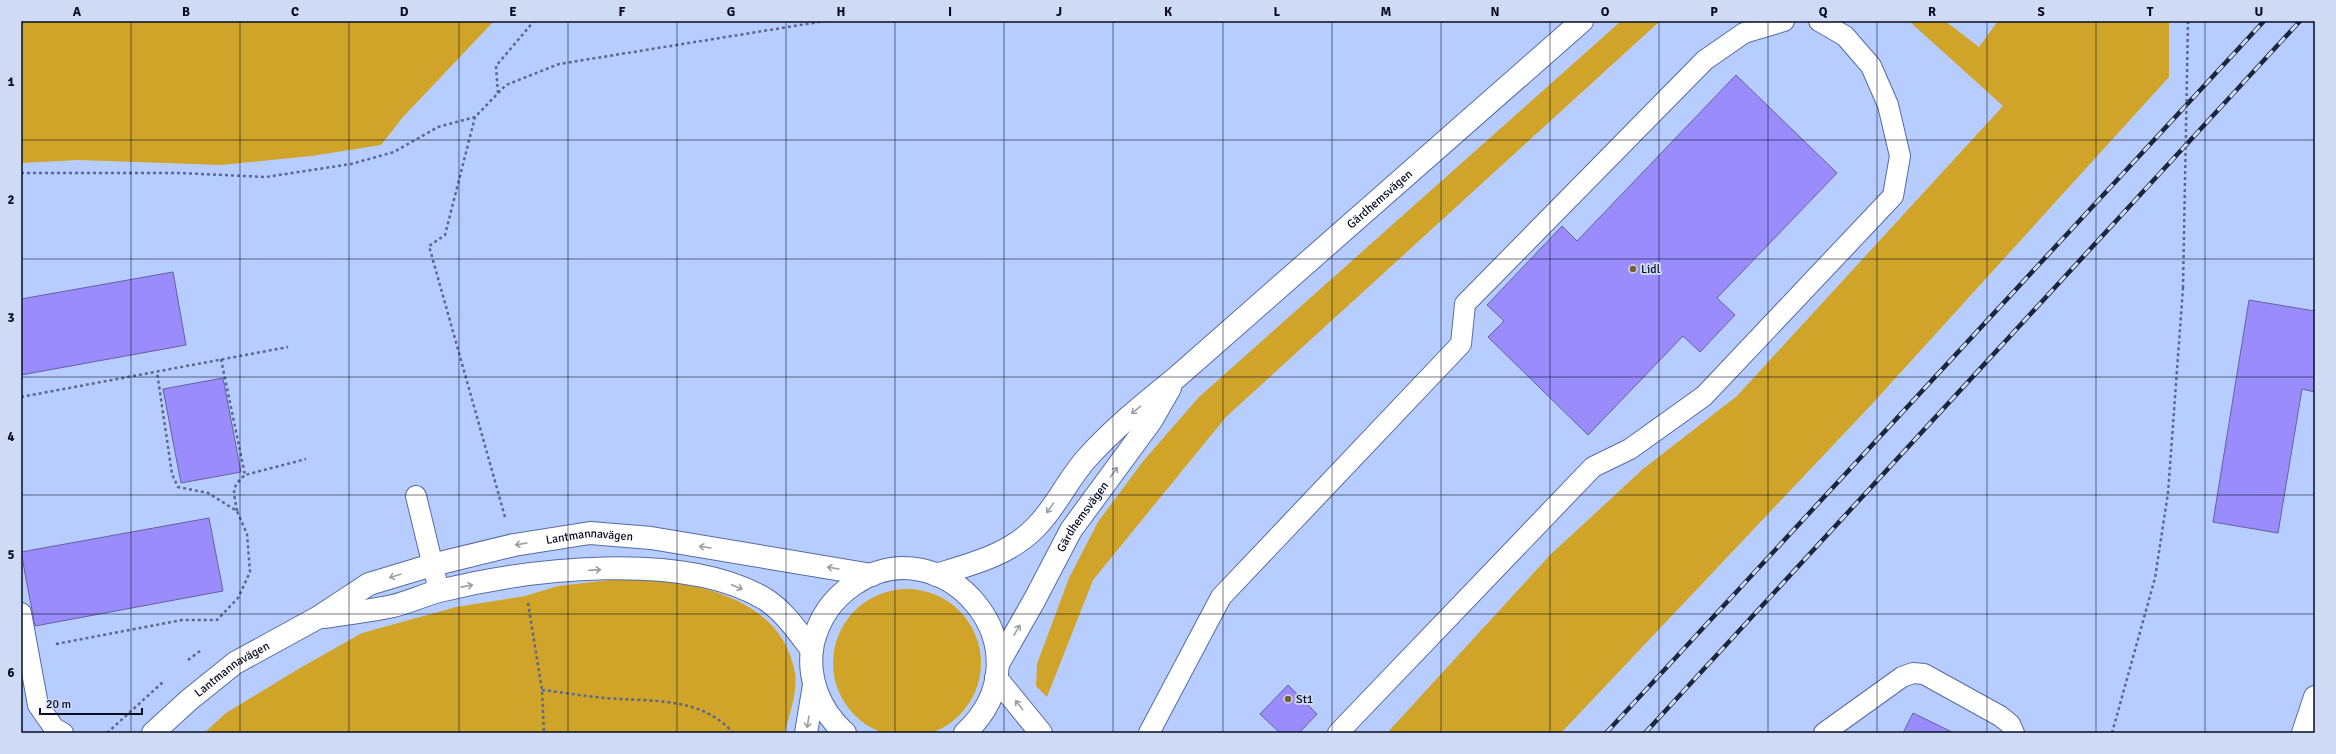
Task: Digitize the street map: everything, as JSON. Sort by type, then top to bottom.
[{"type":"main road","name":"Gärdhemsvägen","points":[[936,575],[982,562],[1015,544],[1037,526],[1086,459],[1123,421],[1177,377],[1582,21]]},
{"type":"main road","name":"Gärdhemsvägen","points":[[965,733],[984,710],[997,671],[1071,530],[1152,421],[1177,377]]},
{"type":"main road","name":"Lantmannavägen","points":[[153,733],[189,700],[235,663],[319,617],[369,584],[432,565],[514,545],[590,532],[650,538],[872,575]]},
{"type":"main road","name":"Lantmannavägen","points":[[319,617],[394,606],[439,591],[521,575],[628,567],[676,571],[722,581],[765,599],[791,622],[812,650]]},
{"type":"main road","points":[[845,733],[834,724],[822,705],[814,684],[811,667],[812,650],[816,633],[831,604],[843,592],[872,575],[893,570],[915,569],[936,575],[954,583],[969,594],[981,609],[990,626],[996,644],[997,671],[1041,733]]},
{"type":"main road","points":[[806,733],[814,684]]},
{"type":"main road","points":[[2303,733],[2315,697]]},
{"type":"lane","points":[[1149,733],[1221,597],[1461,344],[1466,304],[1705,60],[1744,33],[1784,21]]},
{"type":"lane","points":[[1338,733],[1593,467],[1630,449],[1704,396],[1893,196],[1900,156],[1888,105],[1871,66],[1845,36],[1819,21]]},
{"type":"lane","points":[[416,496],[439,591]]},
{"type":"lane","points":[[21,613],[38,705],[54,728],[63,733]]},
{"type":"lane","points":[[1824,733],[1902,677],[1913,673],[1924,674],[2000,716],[2010,724],[2014,733]]},
{"type":"path","points":[[498,93],[496,66],[534,21]]},
{"type":"path","points":[[514,545],[429,246],[445,235],[475,117],[506,85],[559,64],[825,21]]},
{"type":"path","points":[[2112,733],[2155,578],[2167,501],[2176,400],[2183,288],[2188,21]]},
{"type":"path","points":[[21,174],[171,173],[266,176],[352,164],[394,152],[438,127],[475,117]]},
{"type":"path","points":[[21,397],[288,347]]},
{"type":"path","points":[[221,359],[245,475]]},
{"type":"path","points":[[157,372],[172,474],[178,487],[208,494],[237,511]]},
{"type":"path","points":[[28,648],[182,620],[217,620],[238,598],[250,572],[247,534],[237,511],[233,490],[237,482],[245,475],[306,460]]},
{"type":"path","points":[[521,575],[531,613],[542,690],[544,733]]},
{"type":"path","points":[[542,690],[621,699],[658,699],[698,708],[727,725],[733,733]]},
{"type":"shaded area","points":[[21,21],[494,21],[403,117],[381,145],[311,156],[221,165],[78,160],[21,163]]},
{"type":"shaded area","points":[[1621,21],[1660,21],[1226,417],[1093,580],[1047,697],[1036,686],[1037,664],[1069,578],[1098,522],[1144,460],[1199,397]]},
{"type":"shaded area","points":[[1909,21],[1945,21],[1979,47],[1998,21],[2169,21],[2169,77],[1872,404],[1561,733],[1387,733],[1550,555],[1643,469],[1737,396],[2003,106]]},
{"type":"shaded area","points":[[635,577],[685,584],[710,590],[734,599],[755,611],[773,627],[787,648],[796,680],[793,703],[785,733],[204,733],[226,713],[300,668],[362,633],[456,607],[525,596],[558,586]]},
{"type":"shaded area","points":[[900,589],[914,589],[929,592],[942,597],[960,610],[973,628],[976,635],[980,649],[980,677],[976,691],[973,698],[960,716],[942,729],[935,732],[914,737],[900,737],[885,734],[872,729],[854,716],[841,698],[838,691],[833,670],[833,656],[836,641],[841,628],[854,610],[872,597],[879,594]]},
{"type":"building","name":"Lidl","points":[[1736,75],[1837,173],[1717,298],[1735,315],[1700,352],[1683,336],[1588,435],[1488,337],[1504,321],[1487,305],[1562,226],[1577,241]]},
{"type":"building","points":[[173,272],[186,345],[21,375],[21,299]]},
{"type":"building","points":[[2249,300],[2315,311],[2315,392],[2302,389],[2278,533],[2213,522]]},
{"type":"building","points":[[223,378],[241,472],[181,483],[163,389]]},
{"type":"building","points":[[209,518],[223,591],[35,626],[21,552]]},
{"type":"building","name":"St1","points":[[1288,685],[1317,714],[1299,733],[1280,733],[1260,714]]},
{"type":"building","points":[[1913,713],[1954,733],[1903,733]]},
{"type":"railway","points":[[1606,733],[2264,21]]},
{"type":"railway","points":[[1645,733],[2300,21]]},
{"type":"place","name":"Lidl","points":[[1633,269]]},
{"type":"place","name":"St1","points":[[1288,699]]}]
